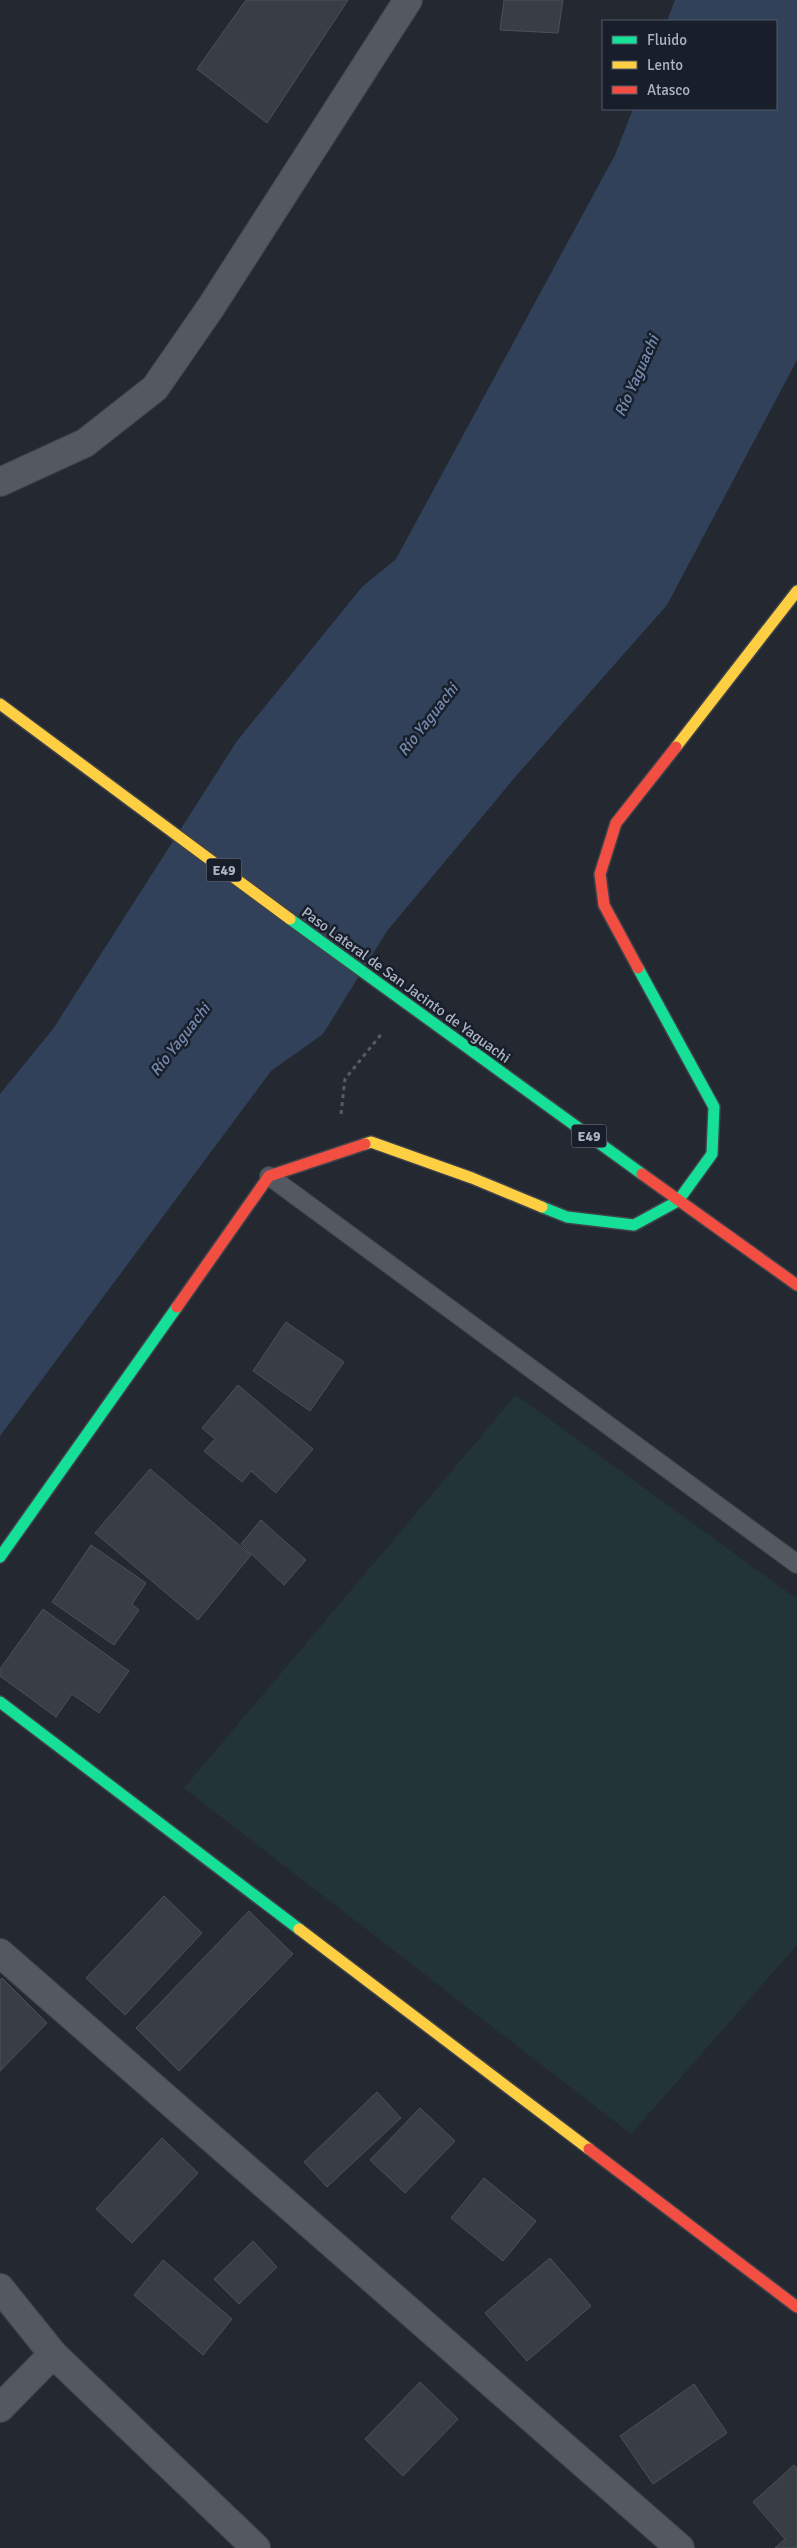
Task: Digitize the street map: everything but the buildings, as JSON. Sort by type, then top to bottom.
[{"type":"street","points":[[0,482],[85,443],[155,388],[211,307],[408,0]]},
{"type":"street","points":[[0,1557],[269,1176],[371,1142],[472,1178],[567,1218],[634,1225],[678,1200],[712,1154],[714,1107],[604,904],[600,874],[616,823],[797,591]]},
{"type":"street","name":"Paso Lateral de San Jacinto de Yaguachi","points":[[0,704],[406,1004],[797,1285]]},
{"type":"street","points":[[0,1702],[797,2306]]},
{"type":"street","points":[[0,1953],[680,2548]]},
{"type":"street","points":[[0,2288],[53,2354],[256,2548]]},
{"type":"street","points":[[0,2408],[53,2354]]},
{"type":"lane","points":[[269,1176],[797,1564]]},
{"type":"path","points":[[334,1119],[342,1113],[345,1079],[406,1004]]},
{"type":"shaded area","points":[[516,1395],[797,1599],[797,1945],[631,2134],[184,1788]]},
{"type":"water","name":"Río Yaguachi","points":[[675,0],[797,0],[797,360],[667,605],[516,776],[387,931],[323,1034],[271,1071],[0,1436],[0,1094],[53,1029],[237,741],[362,587],[396,559],[615,155],[633,110],[777,110],[777,20],[667,20]]},
{"type":"traffic: fast","points":[[290,919],[642,1174]]},
{"type":"traffic: fast","points":[[542,1207],[567,1217],[634,1225],[678,1201],[712,1154],[714,1107],[638,968]]},
{"type":"traffic: fast","points":[[0,1557],[177,1307]]},
{"type":"traffic: fast","points":[[0,1702],[299,1929]]},
{"type":"traffic: slow","points":[[676,747],[797,591]]},
{"type":"traffic: slow","points":[[0,704],[290,919]]},
{"type":"traffic: slow","points":[[365,1144],[371,1142],[472,1178],[542,1207]]},
{"type":"traffic: slow","points":[[299,1929],[589,2149]]},
{"type":"traffic: jam","points":[[638,968],[604,905],[600,874],[616,823],[676,747]]},
{"type":"traffic: jam","points":[[177,1307],[269,1176],[365,1144]]},
{"type":"traffic: jam","points":[[642,1174],[797,1285]]},
{"type":"traffic: jam","points":[[589,2149],[797,2307]]}]
